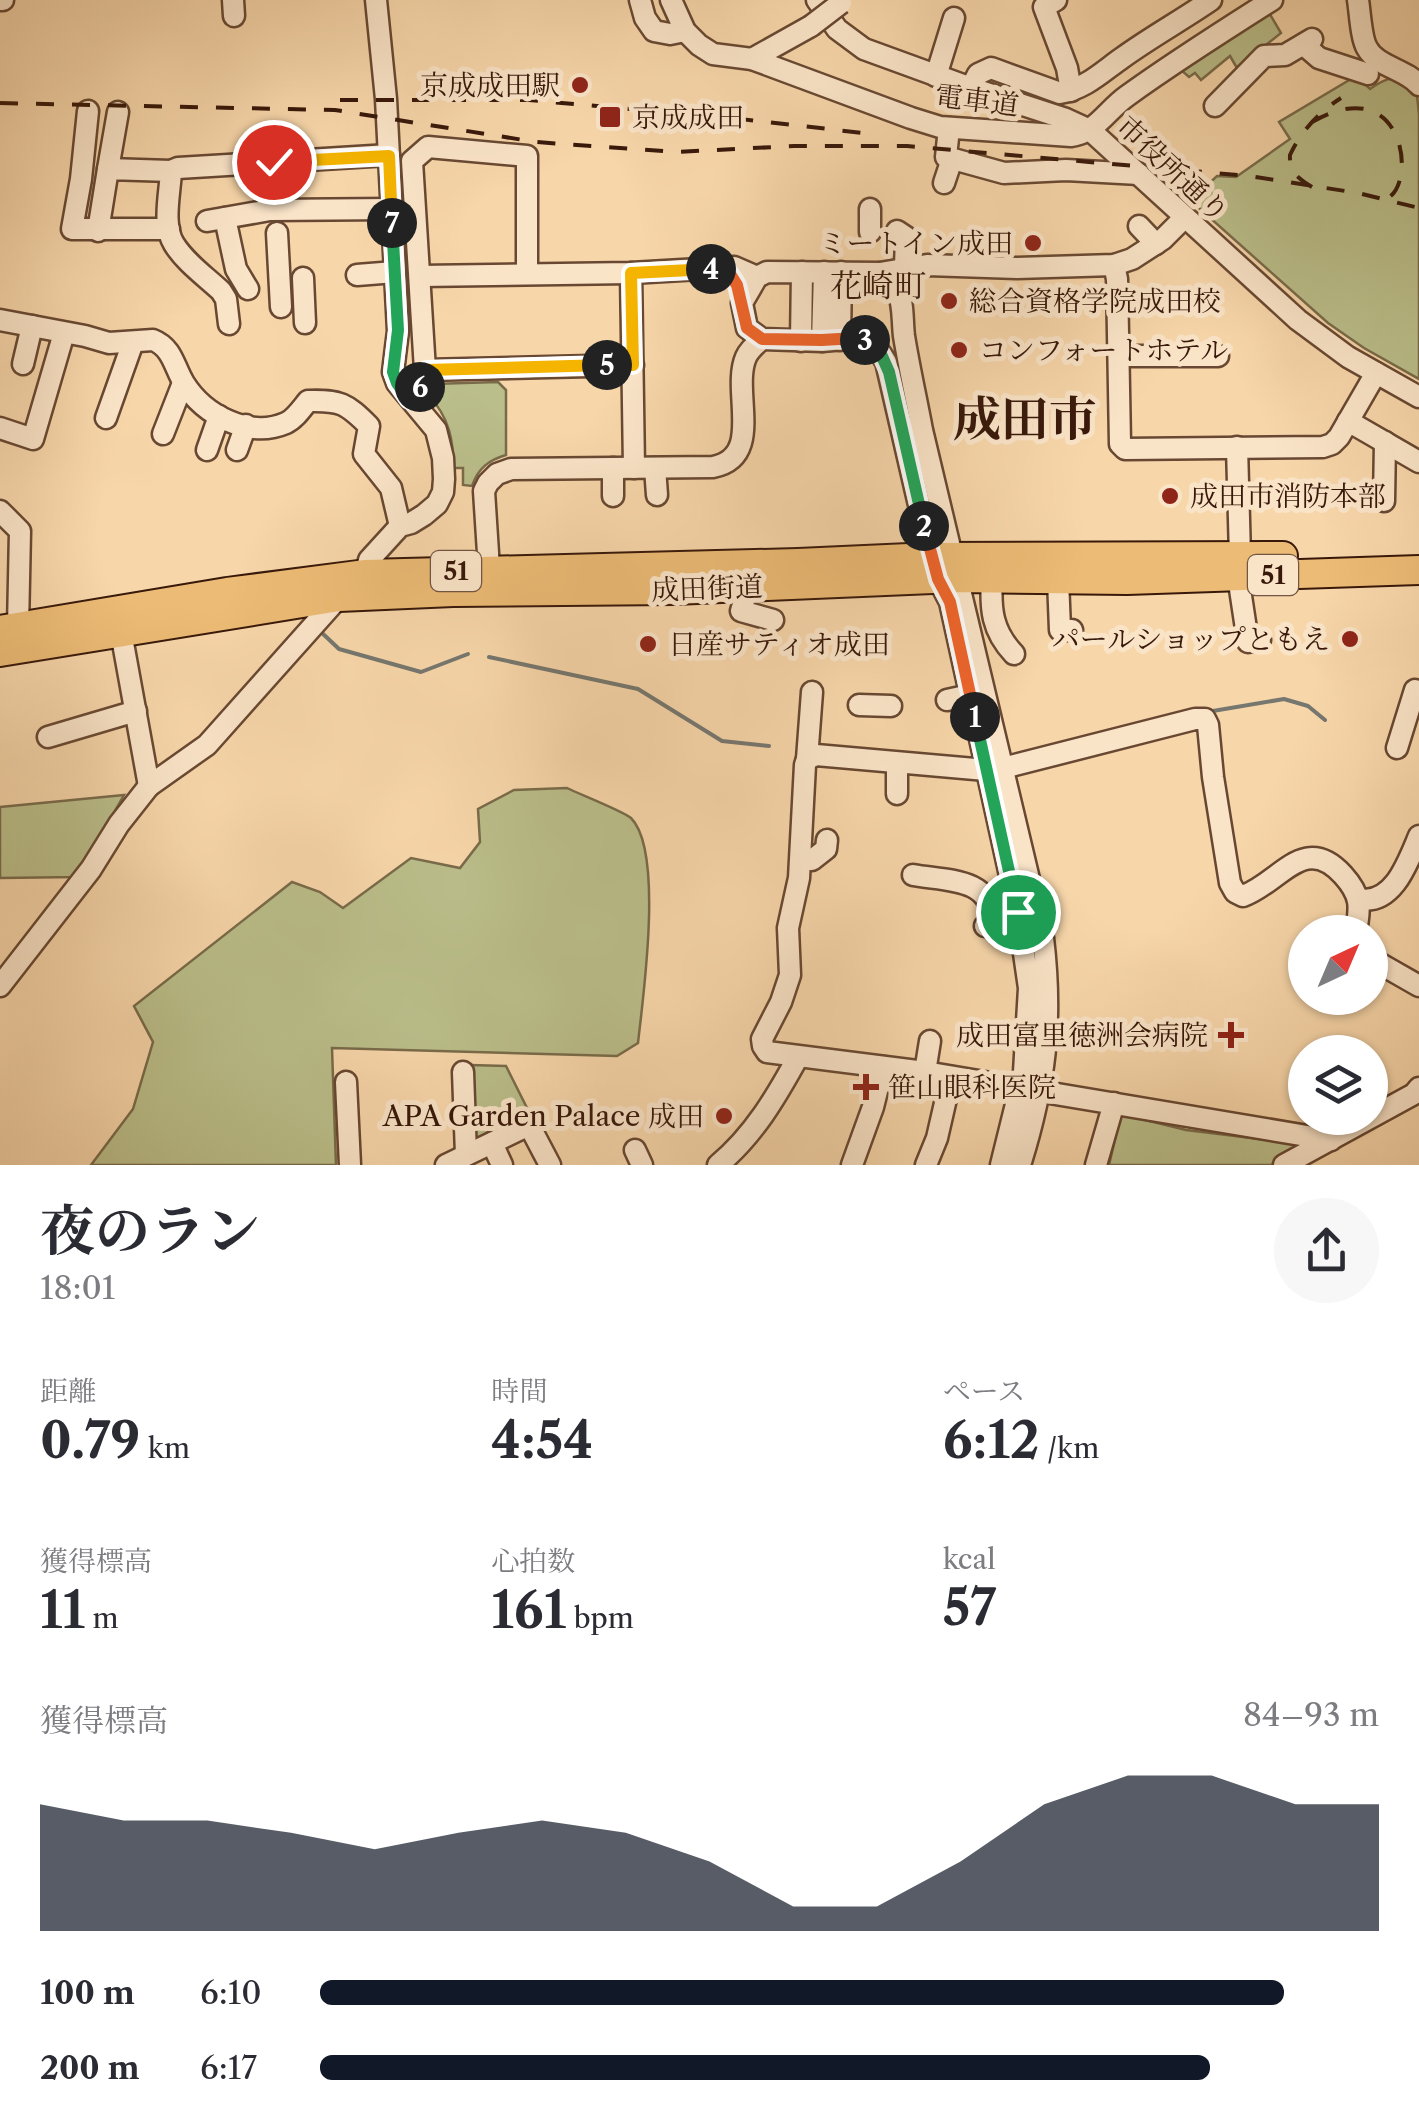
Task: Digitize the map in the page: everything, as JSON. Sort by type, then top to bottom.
[{"type":"highway","name":"成田街道","points":[[0,652],[119,620],[366,574],[748,587],[944,568],[992,578],[1127,580],[1239,566],[1419,553]]},
{"type":"highway","name":"成田街道","points":[[9,628],[339,597],[647,561],[944,568],[1239,566],[1419,570]]},
{"type":"street","points":[[366,574],[369,560],[400,526],[424,515],[443,492],[443,458],[436,430],[409,400],[393,372],[398,337],[386,99],[376,0]]},
{"type":"street","name":"電車道","points":[[640,0],[654,31],[686,31],[713,54],[752,59],[911,118],[949,128],[1071,136],[1090,130]]},
{"type":"street","points":[[671,0],[686,31]]},
{"type":"street","name":"市役所通り","points":[[818,0],[830,22],[856,45],[1090,130],[1139,174],[1168,190],[1185,218],[1298,320],[1348,356],[1419,397]]},
{"type":"street","points":[[1056,0],[1044,7],[1067,68],[1071,91]]},
{"type":"street","points":[[971,88],[978,74],[991,68],[1060,93],[1071,91],[1211,0]]},
{"type":"street","points":[[1090,130],[1122,99],[1272,0]]},
{"type":"street","points":[[1215,106],[1264,56],[1285,55],[1308,42],[1319,58],[1372,83],[1358,0]]},
{"type":"street","points":[[752,59],[811,26],[843,2]]},
{"type":"street","points":[[936,76],[954,18]]},
{"type":"street","points":[[1366,47],[1376,58],[1414,78],[1419,85]]},
{"type":"street","points":[[88,111],[72,229],[169,229]]},
{"type":"street","points":[[98,231],[118,112]]},
{"type":"street","points":[[949,128],[946,157],[1004,174],[1066,170],[1139,174]]},
{"type":"street","points":[[409,400],[424,382],[426,370],[412,162],[428,146],[527,156],[527,273]]},
{"type":"street","points":[[108,169],[172,172],[178,168],[389,156]]},
{"type":"street","points":[[944,182],[952,160]]},
{"type":"street","points":[[172,172],[172,242],[221,291],[226,299],[228,324]]},
{"type":"street","points":[[248,289],[216,220],[270,210],[392,209]]},
{"type":"street","points":[[870,209],[870,232]]},
{"type":"street","points":[[742,302],[757,277],[767,272],[880,273],[916,266],[1114,265],[1156,244],[1185,218]]},
{"type":"street","points":[[1139,226],[1156,244]]},
{"type":"street","points":[[897,231],[906,237],[916,266]]},
{"type":"street","points":[[278,233],[281,307]]},
{"type":"street","points":[[1114,265],[1120,444],[1125,450],[1323,448],[1338,437],[1376,373]]},
{"type":"street","points":[[916,266],[901,284],[903,328],[950,602],[970,695],[995,769]]},
{"type":"street","points":[[420,276],[631,273],[734,267],[757,277]]},
{"type":"street","points":[[713,268],[730,274],[737,285],[754,333]]},
{"type":"street","points":[[358,274],[395,272]]},
{"type":"street","points":[[802,272],[821,341]]},
{"type":"street","points":[[821,341],[833,272]]},
{"type":"street","points":[[613,496],[623,468],[633,365],[631,273]]},
{"type":"street","points":[[868,341],[898,324],[902,304],[894,282],[880,273]]},
{"type":"street","points":[[280,279],[310,278],[305,323]]},
{"type":"street","points":[[0,320],[109,342],[153,340],[166,348],[184,383],[202,406],[246,425],[263,428],[289,422],[308,401],[334,400],[353,410],[369,426],[364,454],[392,488],[400,526]]},
{"type":"street","points":[[24,364],[32,326]]},
{"type":"street","points":[[0,428],[33,439],[64,333]]},
{"type":"street","points":[[490,581],[484,492],[492,478],[511,469],[723,466],[734,458],[743,441],[740,346],[754,333],[821,341],[856,338],[868,341],[881,354],[944,568],[995,769],[1029,988],[1030,1090],[1020,1165]]},
{"type":"street","points":[[106,418],[133,342]]},
{"type":"street","points":[[1119,356],[1218,356]]},
{"type":"street","points":[[426,370],[633,365]]},
{"type":"street","points":[[163,434],[184,383]]},
{"type":"street","points":[[207,450],[219,416]]},
{"type":"street","points":[[1348,421],[1419,462]]},
{"type":"street","points":[[237,450],[246,425]]},
{"type":"street","points":[[1384,502],[1385,442]]},
{"type":"street","points":[[1237,447],[1239,566],[1248,642],[1260,640]]},
{"type":"street","points":[[655,468],[657,495]]},
{"type":"street","points":[[0,510],[20,531],[9,628]]},
{"type":"street","points":[[992,578],[991,603],[999,639],[1014,654]]},
{"type":"street","points":[[1058,579],[1060,630],[1072,630]]},
{"type":"street","points":[[748,587],[741,612],[773,620]]},
{"type":"street","points":[[0,986],[150,786],[207,745],[339,597]]},
{"type":"street","points":[[119,620],[150,786]]},
{"type":"street","points":[[1394,744],[1412,718],[1414,690]]},
{"type":"street","points":[[836,693],[808,692],[801,860],[788,928],[790,975],[762,1039],[768,1052],[925,1072],[1331,1140]]},
{"type":"street","points":[[947,700],[970,695]]},
{"type":"street","points":[[859,705],[891,706]]},
{"type":"street","points":[[48,738],[136,711]]},
{"type":"street","points":[[808,759],[816,755],[829,760],[857,748],[905,761],[995,769],[1205,718],[1230,883],[1235,892],[1242,896],[1252,893],[1290,866],[1311,857],[1322,858],[1335,866],[1354,888],[1360,915]]},
{"type":"street","points":[[1080,724],[1086,747]]},
{"type":"street","points":[[896,794],[905,761]]},
{"type":"street","points":[[1359,899],[1370,902],[1384,896],[1406,868],[1419,836]]},
{"type":"street","points":[[801,860],[812,860],[826,849],[827,840]]},
{"type":"street","points":[[913,876],[975,886],[986,894],[989,919]]},
{"type":"street","points":[[1388,968],[1419,986]]},
{"type":"street","points":[[925,1072],[930,1041]]},
{"type":"street","points":[[729,1162],[756,1127],[798,1056]]},
{"type":"street","points":[[852,1165],[883,1067]]},
{"type":"street","points":[[464,1072],[466,1156]]},
{"type":"street","points":[[926,1165],[938,1138],[950,1077]]},
{"type":"street","points":[[346,1082],[350,1165]]},
{"type":"street","points":[[1284,1165],[1419,1088]]},
{"type":"street","points":[[1001,1165],[1030,1090]]},
{"type":"street","points":[[1096,1165],[1114,1102]]},
{"type":"street","points":[[446,1165],[528,1125],[550,1165]]},
{"type":"street","points":[[492,1143],[502,1165]]},
{"type":"green space","points":[[1268,11],[1281,33],[1237,68],[1230,56],[1201,80],[1195,73],[1189,77],[1181,70]]},
{"type":"green space","points":[[1356,76],[1370,89],[1392,78],[1416,86],[1419,379],[1328,323],[1181,192],[1202,190],[1217,176],[1236,177],[1290,139],[1279,122]]},
{"type":"green space","points":[[498,382],[506,390],[506,455],[485,466],[472,486],[463,485],[463,468],[453,468],[446,421],[429,396],[431,384]]},
{"type":"green space","points":[[567,788],[631,818],[641,835],[647,861],[649,926],[638,1043],[617,1056],[332,1048],[336,1165],[91,1165],[133,1109],[153,1042],[134,1006],[292,882],[320,892],[343,908],[411,858],[460,868],[480,842],[478,809],[514,790]]},
{"type":"green space","points":[[124,795],[77,877],[0,878],[0,807]]},
{"type":"green space","points":[[470,1065],[506,1066],[530,1114],[472,1142]]},
{"type":"green space","points":[[1121,1114],[1186,1130],[1310,1145],[1271,1165],[1109,1165]]},
{"type":"waterway","points":[[321,632],[339,649],[421,672],[468,654]]},
{"type":"waterway","points":[[489,657],[638,689],[722,741],[769,746]]},
{"type":"waterway","points":[[1207,712],[1284,699],[1308,706],[1325,720]]},
{"type":"railway","points":[[1312,187],[1296,174],[1290,155],[1311,123],[1341,98]]},
{"type":"railway","points":[[340,100],[529,100],[863,133]]},
{"type":"railway","points":[[0,103],[335,110],[536,142],[676,152],[907,146],[1249,176],[1358,193],[1419,208]]},
{"type":"railway","points":[[1312,122],[1345,109],[1369,110],[1387,122],[1398,139],[1402,160],[1393,194],[1381,200]]},
{"type":"place","name":"京成成田駅","points":[[580,85]]},
{"type":"place","name":"京成成田","points":[[610,117]]},
{"type":"place","name":"ミートイン成田","points":[[1033,243]]},
{"type":"place","name":"総合資格学院成田校","points":[[949,301]]},
{"type":"place","name":"コンフォートホテル","points":[[959,350]]},
{"type":"place","name":"成田市消防本部","points":[[1170,496]]},
{"type":"place","name":"パールショップともえ","points":[[1350,639]]},
{"type":"place","name":"日産サティオ成田","points":[[648,644]]},
{"type":"place","name":"成田富里徳洲会病院","points":[[1231,1035]]},
{"type":"place","name":"笹山眼科医院","points":[[866,1087]]},
{"type":"place","name":"APA Garden Palace 成田","points":[[724,1116]]},
{"type":"district","name":"花崎町","points":[[878,285]]},
{"type":"district","name":"成田市","points":[[1025,418]]},
{"type":"route","points":[[274,162],[389,156],[398,330],[393,372],[409,400],[424,382],[426,370],[633,365],[631,273],[713,268],[730,274],[737,285],[747,328],[762,339],[856,338],[868,341],[881,354],[889,372],[930,557],[950,602],[1018,912]]}]
